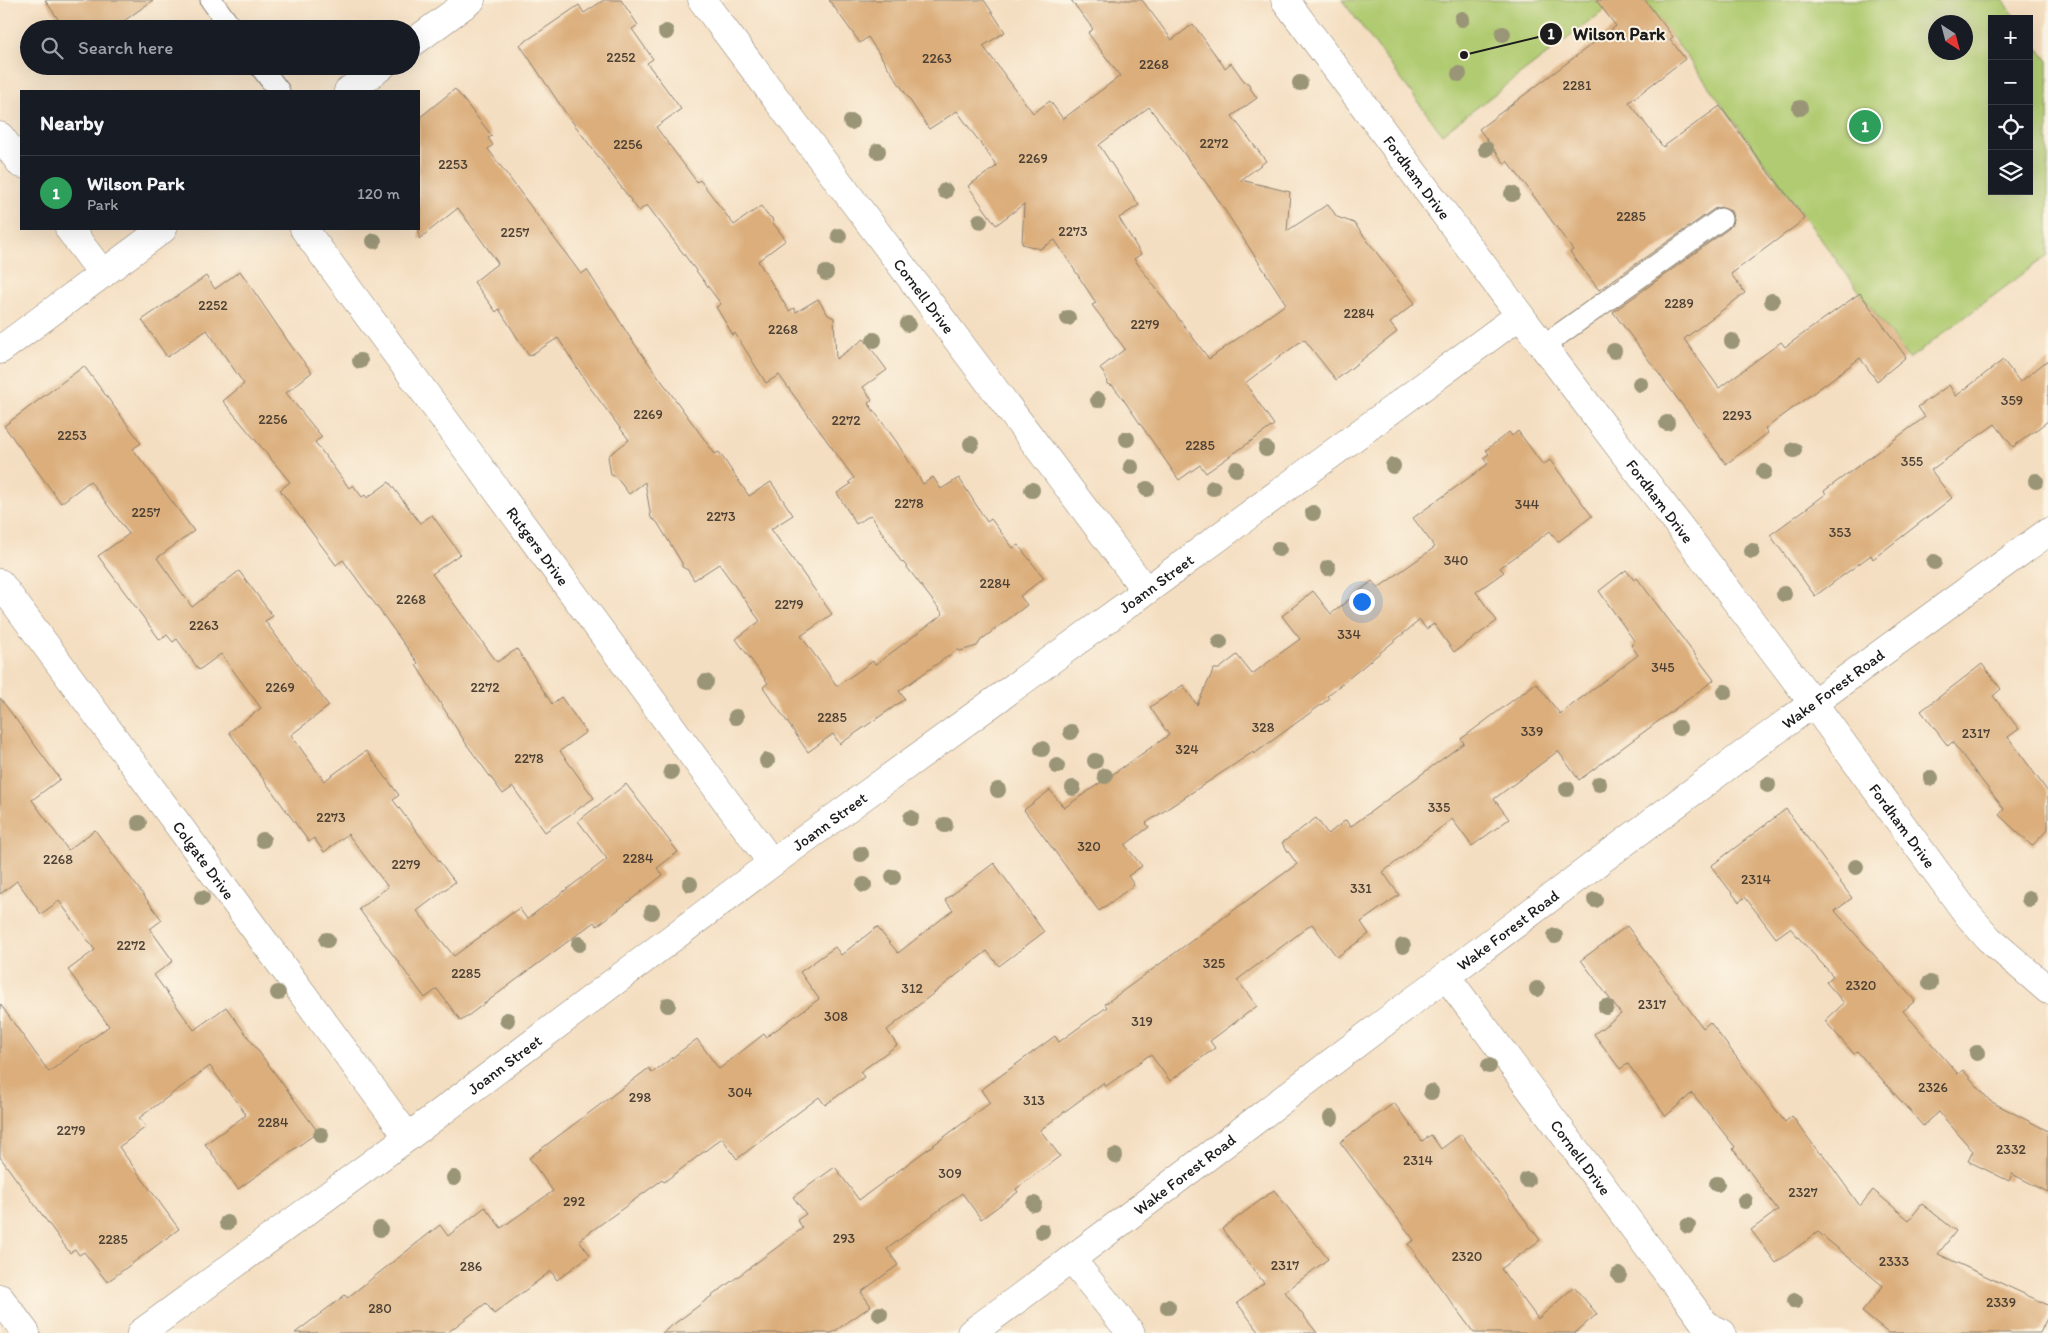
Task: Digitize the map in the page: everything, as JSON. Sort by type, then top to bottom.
[{"type":"street","points":[[420,37],[471,0]]},
{"type":"street","name":"Cornell Drive","points":[[702,0],[1146,591]]},
{"type":"street","name":"Fordham Drive","points":[[1285,0],[1813,703],[1968,915],[1989,939],[2048,990]]},
{"type":"street","points":[[349,90],[370,75]]},
{"type":"street","points":[[0,136],[20,163]]},
{"type":"street","points":[[70,230],[103,274]]},
{"type":"street","points":[[0,350],[162,230]]},
{"type":"street","name":"Rutgers Drive","points":[[305,230],[772,863]]},
{"type":"street","name":"Joann Street","points":[[141,1333],[408,1137],[772,863],[1146,591],[1520,315]]},
{"type":"street","name":"Wake Forest Road","points":[[971,1333],[1072,1260],[1446,976],[1813,703],[2048,532]]},
{"type":"street","name":"Colgate Drive","points":[[0,583],[408,1137]]},
{"type":"street","name":"Cornell Drive","points":[[1446,976],[1706,1325],[1722,1333]]},
{"type":"street","points":[[1072,1260],[1131,1333]]},
{"type":"street","points":[[0,1298],[26,1333]]},
{"type":"lane","points":[[211,0],[225,20]]},
{"type":"lane","points":[[267,75],[278,90]]},
{"type":"lane","points":[[1543,346],[1721,220]]},
{"type":"green space","points":[[1342,0],[1618,0],[1442,134]]},
{"type":"green space","points":[[1645,0],[2003,0],[2014,15],[1988,15],[1988,195],[2033,195],[2033,41],[2048,61],[2048,255],[1909,359]]},
{"type":"building","points":[[45,0],[153,0],[125,20],[57,20],[58,19]]},
{"type":"building","points":[[604,0],[621,0],[638,25],[632,29],[653,59],[647,63],[681,109],[656,127],[697,182],[700,180],[734,225],[761,206],[767,215],[772,218],[773,223],[786,240],[758,261],[789,311],[794,308],[796,312],[818,299],[828,315],[834,318],[836,359],[864,339],[887,370],[863,387],[872,400],[868,403],[896,441],[923,484],[933,477],[941,489],[959,478],[987,522],[991,519],[1013,548],[1018,545],[1044,578],[1020,596],[1027,605],[981,640],[977,646],[960,651],[958,649],[899,691],[905,699],[840,744],[833,734],[808,752],[763,687],[768,683],[736,639],[760,621],[719,564],[694,580],[688,570],[682,567],[682,563],[657,522],[651,518],[645,482],[629,494],[616,477],[611,475],[608,456],[629,440],[588,385],[558,338],[529,356],[499,309],[496,312],[474,282],[498,263],[458,208],[419,239],[420,117],[455,89],[492,136],[488,138],[493,145],[488,149],[581,274],[587,270],[631,339],[715,454],[719,452],[749,496],[771,482],[793,515],[771,529],[832,614],[801,636],[837,686],[873,661],[875,664],[879,662],[943,614],[902,563],[871,515],[856,524],[837,493],[851,484],[849,482],[854,478],[779,375],[766,383],[735,333],[733,335],[716,307],[721,304],[647,205],[639,211],[565,112],[520,45],[579,5],[584,13]]},
{"type":"building","points":[[829,0],[984,0],[1005,32],[983,46],[1033,113],[1050,101],[1063,119],[1120,76],[1088,33],[1093,29],[1071,0],[1142,0],[1172,40],[1193,24],[1225,68],[1231,63],[1244,81],[1249,84],[1257,98],[1232,116],[1266,161],[1241,180],[1290,192],[1287,231],[1328,204],[1337,217],[1354,223],[1415,303],[1390,323],[1397,332],[1336,380],[1304,339],[1245,383],[1274,425],[1206,473],[1200,465],[1179,480],[1121,396],[1113,386],[1107,384],[1106,377],[1100,368],[1125,349],[1092,305],[1096,303],[1055,240],[1040,249],[1022,244],[1024,204],[996,225],[968,186],[997,166],[957,111],[929,129],[868,37],[860,43]],"holes":[[[1149,107],[1213,192],[1286,304],[1209,359],[1134,259],[1141,254],[1119,218],[1139,205],[1099,145]]]},
{"type":"building","points":[[1596,0],[1645,0],[1673,37],[1670,39],[1685,59],[1629,102],[1663,147],[1720,106],[1805,219],[1731,274],[1745,293],[1684,339],[1719,388],[1781,342],[1785,347],[1860,293],[1906,357],[1877,381],[1860,358],[1765,429],[1768,433],[1726,464],[1613,312],[1728,229],[1732,225],[1731,211],[1720,207],[1714,209],[1599,290],[1570,252],[1573,250],[1525,184],[1507,161],[1505,164],[1479,129],[1616,26]]},
{"type":"building","points":[[240,271],[292,347],[312,372],[286,393],[322,437],[315,442],[349,488],[353,485],[362,497],[365,495],[367,498],[389,482],[420,523],[432,515],[460,554],[432,574],[497,662],[517,649],[552,704],[561,697],[586,732],[560,751],[594,798],[545,832],[513,787],[503,794],[467,745],[416,665],[418,663],[343,560],[336,565],[280,490],[290,482],[223,401],[244,384],[207,330],[167,357],[142,320],[206,276],[215,289]]},
{"type":"building","points":[[2003,360],[2020,382],[2048,360],[2048,421],[2013,447],[1995,424],[1931,470],[1952,498],[1873,559],[1871,555],[1815,596],[1770,535],[1826,494],[1824,491],[1925,417],[1918,407],[1949,385],[1956,396]]},
{"type":"building","points":[[84,366],[141,443],[133,449],[194,531],[157,558],[192,607],[239,571],[273,616],[265,621],[329,706],[291,735],[324,781],[366,751],[399,795],[393,800],[455,882],[417,911],[454,956],[519,908],[527,919],[607,859],[578,821],[626,784],[678,852],[657,868],[663,875],[597,926],[594,922],[461,1021],[437,989],[425,998],[359,909],[388,887],[348,834],[324,852],[314,838],[309,842],[229,732],[261,708],[221,654],[199,670],[177,639],[173,642],[167,635],[160,640],[98,556],[129,534],[90,481],[61,503],[4,426]]},
{"type":"building","points":[[1518,431],[1543,465],[1550,460],[1592,516],[1558,542],[1550,531],[1500,568],[1504,572],[1476,592],[1497,621],[1454,652],[1434,624],[1426,629],[1420,620],[1327,696],[1329,699],[1254,754],[1253,752],[1146,823],[1149,827],[1125,845],[1142,866],[1128,876],[1134,885],[1099,911],[1024,810],[1050,790],[1064,808],[1169,735],[1150,707],[1183,685],[1197,705],[1214,669],[1219,669],[1237,655],[1252,674],[1300,639],[1282,616],[1313,591],[1331,614],[1372,581],[1378,588],[1435,547],[1413,518],[1488,464],[1483,458],[1489,454],[1486,450],[1509,432],[1512,436]]},
{"type":"building","points":[[1626,570],[1634,580],[1637,578],[1714,680],[1579,780],[1558,751],[1494,799],[1509,819],[1472,846],[1452,819],[1383,872],[1399,895],[1361,922],[1369,934],[1337,957],[1312,924],[1237,980],[1257,1006],[1210,1041],[1215,1048],[1170,1081],[1151,1055],[1105,1087],[1103,1083],[1040,1130],[1060,1156],[1016,1189],[1018,1192],[981,1219],[962,1193],[887,1249],[898,1265],[861,1292],[871,1306],[832,1333],[662,1333],[803,1228],[797,1220],[806,1214],[793,1197],[835,1167],[859,1200],[990,1103],[981,1090],[1055,1036],[1059,1042],[1107,1007],[1105,1004],[1297,864],[1282,843],[1316,818],[1328,834],[1346,820],[1350,827],[1464,743],[1461,739],[1536,683],[1560,714],[1638,655],[1631,645],[1635,642],[1599,591]]},
{"type":"building","points":[[1982,664],[2001,689],[1993,696],[2019,729],[2008,737],[2048,792],[2048,829],[2032,846],[1999,815],[2004,809],[1952,742],[1948,746],[1921,711]]},
{"type":"building","points":[[0,698],[60,779],[32,800],[68,850],[95,830],[162,920],[150,929],[173,961],[154,975],[194,1030],[226,1007],[318,1132],[238,1189],[205,1144],[246,1115],[210,1066],[139,1118],[146,1127],[119,1147],[179,1229],[107,1282],[84,1252],[79,1255],[75,1249],[70,1253],[0,1157],[0,1004],[49,1072],[109,1026],[68,970],[95,950],[59,901],[41,914],[17,881],[0,894]]},
{"type":"building","points":[[1786,809],[1852,898],[1835,911],[1915,1001],[1903,1011],[1958,1074],[1963,1070],[1990,1101],[2048,1131],[2048,1192],[2012,1174],[2009,1181],[1968,1161],[1973,1151],[1939,1112],[1923,1126],[1857,1051],[1854,1054],[1825,1021],[1844,1003],[1826,982],[1833,976],[1790,928],[1776,938],[1745,897],[1739,902],[1711,866]]},
{"type":"building","points":[[994,863],[1044,932],[999,966],[987,951],[887,1030],[897,1045],[860,1072],[864,1077],[825,1105],[819,1097],[737,1159],[722,1138],[664,1182],[662,1180],[579,1240],[590,1255],[557,1280],[551,1271],[494,1314],[486,1303],[447,1333],[295,1333],[345,1295],[347,1298],[440,1225],[448,1236],[485,1207],[501,1228],[553,1191],[529,1158],[649,1068],[652,1073],[697,1039],[719,1069],[764,1034],[766,1037],[819,999],[800,972],[835,947],[841,955],[877,927],[898,953],[953,910],[945,900]]},
{"type":"building","points":[[1627,926],[1703,1028],[1710,1022],[1785,1122],[1792,1116],[1820,1154],[1822,1153],[1860,1206],[1873,1190],[1909,1220],[1922,1204],[1956,1231],[1938,1254],[2048,1305],[2048,1316],[2040,1333],[1888,1333],[1862,1312],[1883,1286],[1818,1232],[1776,1263],[1751,1230],[1778,1210],[1733,1149],[1735,1147],[1692,1093],[1666,1116],[1628,1064],[1620,1069],[1594,1034],[1621,1014],[1581,960]]},
{"type":"building","points":[[1394,1103],[1422,1141],[1431,1135],[1441,1149],[1461,1134],[1540,1240],[1501,1269],[1538,1319],[1574,1287],[1597,1314],[1575,1333],[1474,1333],[1408,1244],[1414,1240],[1340,1142]]},
{"type":"building","points":[[1274,1190],[1328,1259],[1285,1292],[1317,1333],[1260,1333],[1237,1303],[1264,1283],[1222,1229]]},
{"type":"place","name":"Wilson Park","points":[[1464,55]]},
{"type":"place","name":"Wilson Park","points":[[1865,126]]}]
